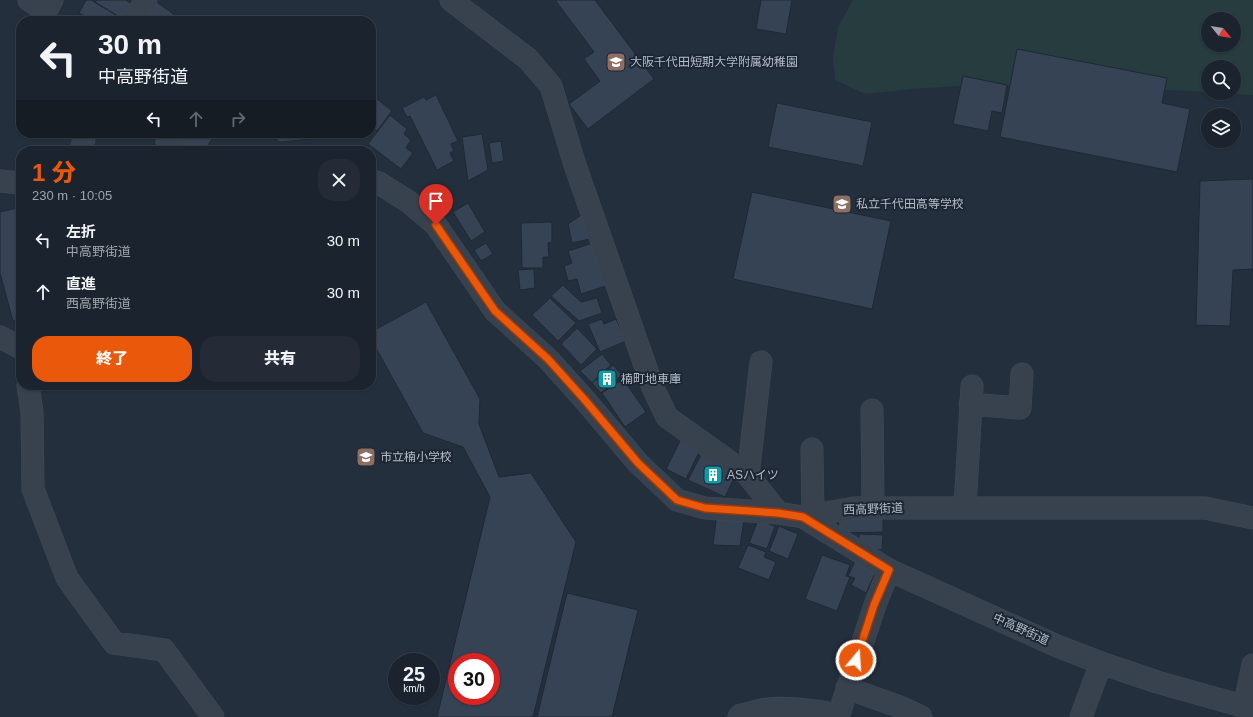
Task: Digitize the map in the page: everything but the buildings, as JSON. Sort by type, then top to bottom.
[{"type":"street","points":[[29,0],[46,11],[52,0]]},
{"type":"street","points":[[136,16],[146,0]]},
{"type":"street","points":[[451,0],[528,58],[551,86],[575,165],[593,217],[653,388],[667,417],[748,475],[778,513]]},
{"type":"street","points":[[170,138],[167,142],[172,146]]},
{"type":"street","points":[[0,181],[16,183]]},
{"type":"street","name":"西高野街道","points":[[376,182],[380,183],[410,202],[436,225],[495,311],[548,359],[638,463],[677,500],[705,508],[808,516],[854,508],[1205,508],[1253,518]]},
{"type":"street","points":[[0,337],[16,345]]},
{"type":"street","points":[[748,475],[761,362]]},
{"type":"street","points":[[965,508],[971,395],[1020,408],[1022,374]]},
{"type":"street","points":[[29,390],[32,412],[33,489],[68,578],[114,643],[164,650],[213,717]]},
{"type":"street","points":[[872,410],[873,508]]},
{"type":"street","points":[[808,516],[812,449]]},
{"type":"street","name":"中高野街道","points":[[808,516],[889,570],[1057,646],[1157,682],[1249,708]]},
{"type":"street","points":[[739,717],[741,715],[762,710],[792,709],[822,711],[839,716],[874,605],[889,570]]},
{"type":"street","points":[[1081,717],[1101,663]]},
{"type":"street","points":[[1249,708],[1253,665]]},
{"type":"street","points":[[847,688],[900,707],[921,717]]},
{"type":"green space","points":[[853,0],[1253,0],[1253,95],[1241,94],[1241,60],[1201,60],[1201,92],[1115,87],[974,85],[865,94],[835,80],[833,59],[838,27]]},
{"type":"place","name":"大阪千代田短期大学附属幼稚園","points":[[616,62]]},
{"type":"place","name":"私立千代田高等学校","points":[[842,204]]},
{"type":"place","name":"楠町地車庫","points":[[607,379]]},
{"type":"place","name":"市立楠小学校","points":[[366,457]]},
{"type":"place","name":"ASハイツ","points":[[713,475]]},
{"type":"route","points":[[436,225],[495,311],[548,359],[638,463],[677,500],[705,508],[778,513],[803,517],[836,539],[889,570],[874,605],[856,660]]}]
